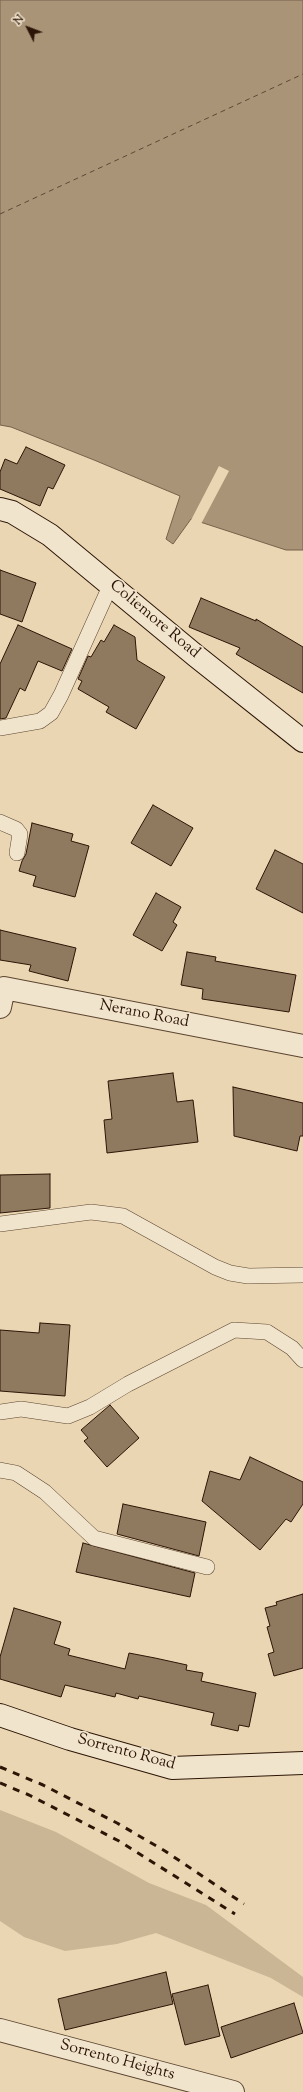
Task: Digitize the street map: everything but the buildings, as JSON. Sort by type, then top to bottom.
[{"type":"street","name":"Coliemore Road","points":[[1,513],[12,512],[50,536],[111,584],[196,656],[303,740]]},
{"type":"street","name":"Nerano Road","points":[[1,994],[303,1046]]},
{"type":"street","name":"Sorrento Road","points":[[0,1715],[70,1739],[172,1768],[303,1762]]},
{"type":"street","name":"Sorrento Heights","points":[[0,2030],[233,2092]]},
{"type":"lane","points":[[0,728],[40,721],[51,713],[61,695],[111,584]]},
{"type":"lane","points":[[0,822],[16,829],[20,834],[17,854]]},
{"type":"lane","points":[[0,1224],[91,1212],[123,1216],[215,1267],[230,1273],[248,1276],[303,1275]]},
{"type":"lane","points":[[0,1412],[21,1408],[68,1416],[90,1407],[128,1384],[234,1330],[267,1332],[292,1348],[303,1360]]},
{"type":"lane","points":[[0,1470],[16,1473],[45,1492],[94,1538],[207,1567]]},
{"type":"shaded area","points":[[0,0],[303,0],[303,550],[286,550],[191,519],[173,544],[166,539],[180,496],[11,427],[0,425]]},
{"type":"shaded area","points":[[0,1810],[56,1832],[149,1883],[206,1905],[303,1977],[303,1997],[271,1978],[156,1933],[117,1944],[65,1951],[24,1937],[0,1921]]},
{"type":"pier","points":[[219,466],[229,471],[201,524],[192,521],[188,526]]},
{"type":"ferry route","points":[[0,214],[303,74]]},
{"type":"railway","points":[[0,1767],[43,1785],[117,1823],[165,1851],[244,1904]]},
{"type":"railway","points":[[0,1783],[29,1795],[119,1841],[235,1914]]}]
